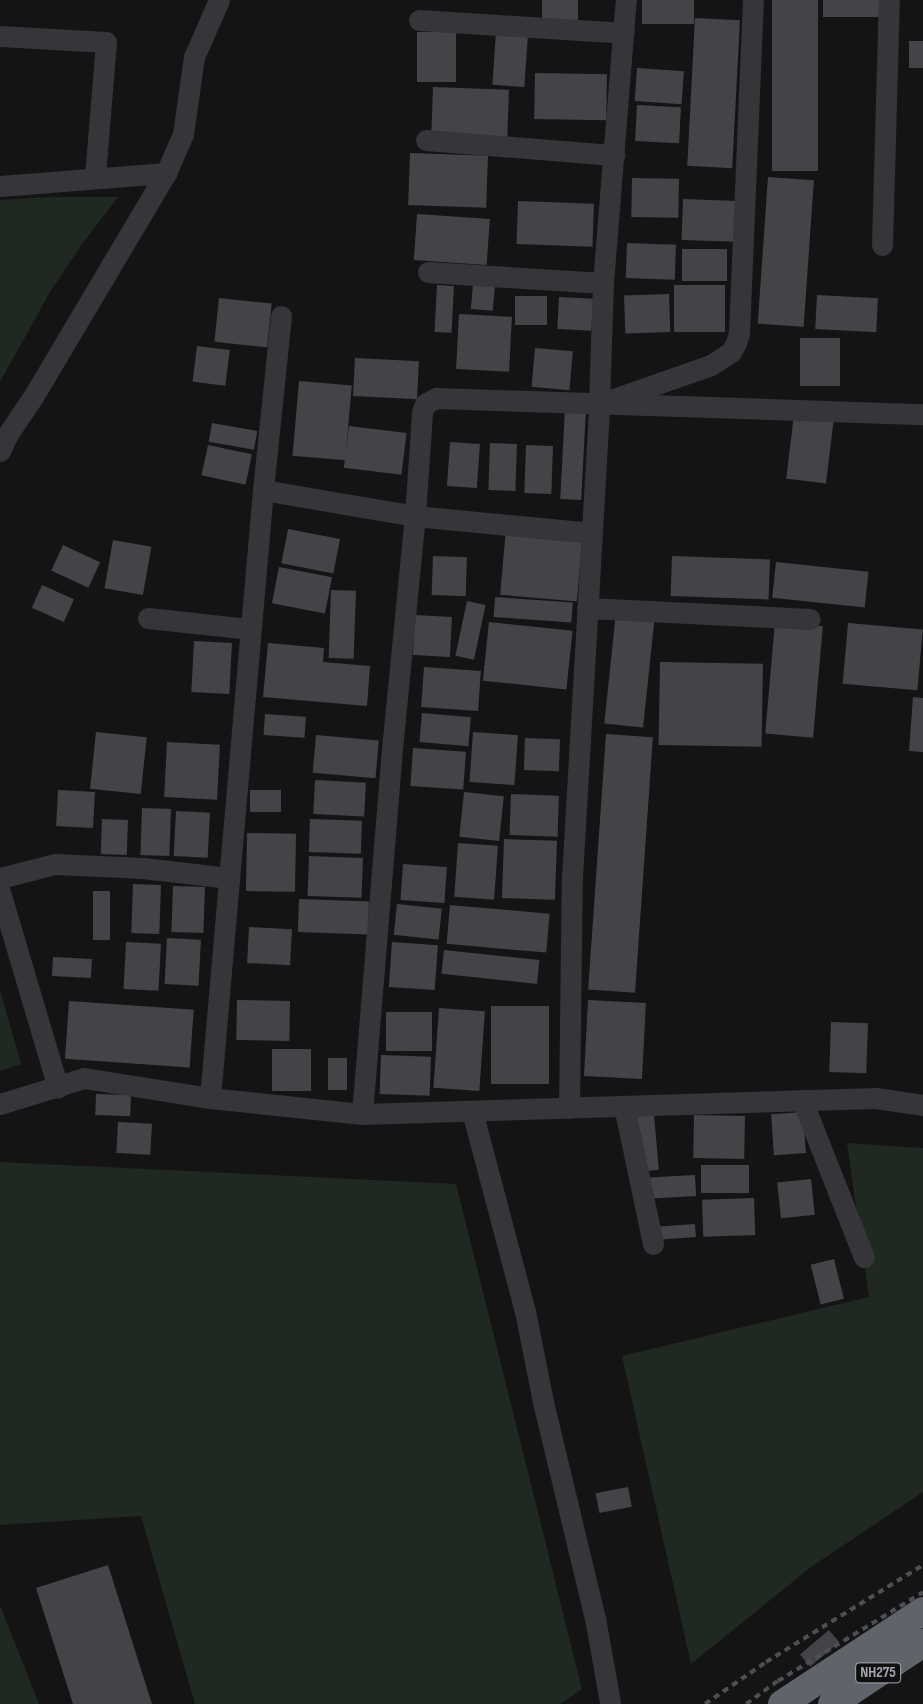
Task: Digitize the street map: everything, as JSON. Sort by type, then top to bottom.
[{"type":"highway","points":[[782,1704],[923,1611]]},
{"type":"highway","name":"NH275","points":[[832,1704],[923,1643]]},
{"type":"street","points":[[0,451],[8,434],[33,398],[166,173],[183,134],[194,57],[219,0]]},
{"type":"street","points":[[569,1108],[572,878],[599,404],[603,283],[626,0]]},
{"type":"street","points":[[599,404],[711,365],[732,352],[736,343],[739,324],[753,0]]},
{"type":"street","points":[[882,245],[889,0]]},
{"type":"street","points":[[420,20],[624,33]]},
{"type":"street","points":[[0,36],[106,42],[95,177]]},
{"type":"street","points":[[426,140],[614,155]]},
{"type":"street","points":[[0,186],[95,177],[166,173]]},
{"type":"street","points":[[428,272],[603,283]]},
{"type":"street","points":[[210,1098],[250,629],[281,316]]},
{"type":"street","points":[[362,1114],[392,739],[414,516],[422,412],[430,400],[436,398],[923,414]]},
{"type":"street","points":[[263,490],[414,516],[592,533]]},
{"type":"street","points":[[587,608],[810,619]]},
{"type":"street","points":[[148,618],[250,629]]},
{"type":"street","points":[[0,878],[55,864],[143,868],[229,878]]},
{"type":"street","points":[[0,892],[58,1088]]},
{"type":"street","points":[[0,1104],[58,1088],[84,1078],[210,1098],[362,1114],[876,1098],[923,1105]]},
{"type":"street","points":[[802,1100],[864,1257]]},
{"type":"street","points":[[624,1106],[653,1244]]},
{"type":"street","points":[[472,1111],[525,1311],[543,1402],[595,1618],[610,1702]]},
{"type":"shaded area","points":[[50,197],[118,197],[82,244],[50,292],[0,382],[0,200]]},
{"type":"shaded area","points":[[0,990],[21,1064],[0,1071]]},
{"type":"shaded area","points":[[847,1143],[923,1148],[923,1492],[811,1567],[691,1664],[622,1356],[869,1297]]},
{"type":"shaded area","points":[[0,1162],[456,1184],[582,1689],[560,1704],[195,1704],[141,1516],[0,1525]]},
{"type":"shaded area","points":[[0,1605],[39,1704],[0,1704]]},
{"type":"building","points":[[542,0],[578,0],[578,23],[542,23]]},
{"type":"building","points":[[642,0],[694,0],[694,24],[642,24]]},
{"type":"building","points":[[772,0],[818,0],[818,171],[772,171]]},
{"type":"building","points":[[823,0],[881,0],[881,17],[823,17]]},
{"type":"building","points":[[695,18],[740,20],[732,168],[687,166]]},
{"type":"building","points":[[417,32],[456,32],[456,82],[417,82]]},
{"type":"building","points":[[496,33],[528,35],[524,87],[492,85]]},
{"type":"building","points":[[909,41],[923,41],[923,68],[909,68]]},
{"type":"building","points":[[637,68],[684,71],[682,104],[635,101]]},
{"type":"building","points":[[535,73],[607,74],[606,120],[534,119]]},
{"type":"building","points":[[433,87],[509,90],[507,139],[431,136]]},
{"type":"building","points":[[637,105],[681,107],[679,143],[635,141]]},
{"type":"building","points":[[410,153],[488,156],[486,208],[408,205]]},
{"type":"building","points":[[768,177],[814,180],[804,327],[758,324]]},
{"type":"building","points":[[632,178],[679,179],[678,218],[631,217]]},
{"type":"building","points":[[683,199],[737,201],[736,242],[682,240]]},
{"type":"building","points":[[518,201],[594,204],[592,247],[516,244]]},
{"type":"building","points":[[417,214],[490,219],[487,265],[414,260]]},
{"type":"building","points":[[627,243],[676,245],[675,280],[626,278]]},
{"type":"building","points":[[682,249],[727,249],[727,281],[682,281]]},
{"type":"building","points":[[473,284],[495,286],[493,311],[471,309]]},
{"type":"building","points":[[437,285],[454,286],[452,333],[435,332]]},
{"type":"building","points":[[674,285],[725,285],[725,332],[674,332]]},
{"type":"building","points":[[669,294],[670,332],[625,334],[624,296]]},
{"type":"building","points":[[817,295],[878,298],[876,332],[815,329]]},
{"type":"building","points":[[515,296],[547,296],[547,325],[515,325]]},
{"type":"building","points":[[559,297],[593,299],[591,331],[557,329]]},
{"type":"building","points":[[219,298],[272,304],[267,347],[214,342]]},
{"type":"building","points":[[459,314],[512,317],[509,372],[456,369]]},
{"type":"building","points":[[800,338],[840,338],[840,386],[800,386]]},
{"type":"building","points":[[197,346],[230,350],[225,386],[193,382]]},
{"type":"building","points":[[535,348],[573,351],[569,390],[532,387]]},
{"type":"building","points":[[355,358],[419,361],[417,399],[353,396]]},
{"type":"building","points":[[299,381],[352,386],[345,460],[292,456]]},
{"type":"building","points":[[565,408],[586,409],[581,500],[560,499]]},
{"type":"building","points":[[794,415],[834,420],[826,483],[786,479]]},
{"type":"building","points":[[212,423],[257,431],[254,450],[209,442]]},
{"type":"building","points":[[349,426],[407,433],[401,475],[344,468]]},
{"type":"building","points":[[450,442],[480,444],[477,488],[447,486]]},
{"type":"building","points":[[490,443],[517,444],[515,491],[488,490]]},
{"type":"building","points":[[208,445],[252,454],[246,485],[202,475]]},
{"type":"building","points":[[526,445],[553,446],[551,494],[524,493]]},
{"type":"building","points":[[506,528],[583,535],[577,601],[500,595]]},
{"type":"building","points":[[288,529],[340,539],[333,573],[281,563]]},
{"type":"building","points":[[113,540],[151,547],[143,595],[104,588]]},
{"type":"building","points":[[63,545],[100,562],[88,588],[51,570]]},
{"type":"building","points":[[433,556],[467,557],[466,596],[432,595]]},
{"type":"building","points":[[672,556],[770,559],[769,599],[671,596]]},
{"type":"building","points":[[776,562],[868,572],[865,608],[772,598]]},
{"type":"building","points":[[279,567],[332,577],[325,614],[272,603]]},
{"type":"building","points":[[42,585],[74,599],[64,622],[32,608]]},
{"type":"building","points":[[331,590],[356,591],[354,659],[329,658]]},
{"type":"building","points":[[495,597],[573,602],[571,622],[494,617]]},
{"type":"building","points":[[467,601],[486,605],[474,660],[455,656]]},
{"type":"building","points":[[616,612],[655,616],[643,727],[604,723]]},
{"type":"building","points":[[415,615],[452,617],[450,657],[413,655]]},
{"type":"building","points":[[489,622],[573,631],[566,689],[483,681]]},
{"type":"building","points":[[775,622],[823,626],[813,738],[765,734]]},
{"type":"building","points":[[848,623],[923,630],[917,690],[843,684]]},
{"type":"building","points":[[194,641],[232,643],[229,694],[191,692]]},
{"type":"building","points":[[268,643],[324,648],[323,662],[370,666],[367,706],[263,697]]},
{"type":"building","points":[[660,662],[763,664],[762,747],[659,745]]},
{"type":"building","points":[[424,667],[481,671],[478,711],[421,707]]},
{"type":"building","points":[[913,697],[923,698],[923,752],[909,751]]},
{"type":"building","points":[[422,713],[471,717],[468,746],[419,742]]},
{"type":"building","points":[[265,714],[306,717],[304,738],[264,735]]},
{"type":"building","points":[[96,732],[147,737],[141,794],[90,789]]},
{"type":"building","points":[[473,732],[518,735],[514,785],[470,782]]},
{"type":"building","points":[[606,734],[653,737],[635,993],[588,989]]},
{"type":"building","points":[[316,735],[379,740],[375,778],[313,773]]},
{"type":"building","points":[[525,738],[560,739],[559,771],[524,770]]},
{"type":"building","points":[[167,742],[220,745],[217,800],[164,797]]},
{"type":"building","points":[[413,748],[466,752],[463,790],[410,786]]},
{"type":"building","points":[[315,780],[366,783],[364,817],[313,814]]},
{"type":"building","points":[[58,790],[95,792],[93,828],[56,826]]},
{"type":"building","points":[[250,790],[281,790],[281,812],[250,812]]},
{"type":"building","points":[[464,792],[504,796],[499,841],[459,837]]},
{"type":"building","points":[[511,794],[559,796],[558,837],[510,835]]},
{"type":"building","points":[[142,808],[171,809],[169,856],[140,855]]},
{"type":"building","points":[[176,811],[210,813],[208,858],[174,856]]},
{"type":"building","points":[[102,819],[128,820],[127,855],[101,854]]},
{"type":"building","points":[[310,819],[362,821],[361,854],[309,852]]},
{"type":"building","points":[[247,833],[296,834],[295,892],[246,891]]},
{"type":"building","points":[[504,839],[557,841],[555,900],[502,898]]},
{"type":"building","points":[[458,843],[498,846],[494,900],[454,897]]},
{"type":"building","points":[[309,856],[363,858],[362,898],[308,896]]},
{"type":"building","points":[[403,864],[447,867],[444,903],[400,900]]},
{"type":"building","points":[[133,884],[161,885],[159,934],[131,933]]},
{"type":"building","points":[[173,886],[205,887],[203,933],[171,932]]},
{"type":"building","points":[[93,891],[110,891],[110,940],[93,940]]},
{"type":"building","points":[[299,899],[369,901],[368,934],[298,932]]},
{"type":"building","points":[[397,904],[442,909],[439,940],[394,935]]},
{"type":"building","points":[[450,905],[550,914],[546,953],[447,944]]},
{"type":"building","points":[[249,927],[292,929],[290,965],[247,963]]},
{"type":"building","points":[[167,938],[201,940],[199,986],[165,984]]},
{"type":"building","points":[[126,942],[161,944],[158,991],[124,989]]},
{"type":"building","points":[[392,942],[438,945],[435,990],[389,987]]},
{"type":"building","points":[[444,950],[539,960],[537,984],[441,974]]},
{"type":"building","points":[[53,957],[92,959],[91,978],[52,976]]},
{"type":"building","points":[[237,1000],[290,1001],[289,1041],[236,1040]]},
{"type":"building","points":[[588,1000],[646,1003],[642,1079],[584,1076]]},
{"type":"building","points":[[69,1001],[194,1010],[190,1068],[65,1059]]},
{"type":"building","points":[[491,1006],[549,1006],[549,1084],[491,1084]]},
{"type":"building","points":[[439,1008],[485,1011],[479,1091],[433,1088]]},
{"type":"building","points":[[386,1012],[432,1012],[432,1051],[386,1051]]},
{"type":"building","points":[[831,1022],[868,1023],[866,1073],[829,1072]]},
{"type":"building","points":[[272,1049],[311,1049],[311,1091],[272,1091]]},
{"type":"building","points":[[381,1055],[431,1057],[430,1096],[380,1094]]},
{"type":"building","points":[[328,1058],[347,1058],[347,1090],[328,1090]]},
{"type":"building","points":[[96,1094],[131,1095],[130,1116],[95,1115]]},
{"type":"building","points":[[803,1112],[806,1153],[774,1155],[771,1114]]},
{"type":"building","points":[[654,1115],[659,1170],[640,1171],[635,1117]]},
{"type":"building","points":[[694,1115],[745,1116],[744,1159],[693,1158]]},
{"type":"building","points":[[118,1122],[152,1124],[150,1155],[116,1153]]},
{"type":"building","points":[[701,1165],[749,1165],[749,1193],[701,1193]]},
{"type":"building","points":[[695,1175],[696,1196],[645,1199],[644,1178]]},
{"type":"building","points":[[811,1179],[815,1215],[781,1218],[777,1183]]},
{"type":"building","points":[[754,1198],[755,1235],[703,1237],[702,1200]]},
{"type":"building","points":[[695,1224],[696,1237],[661,1239],[660,1226]]},
{"type":"building","points":[[834,1259],[844,1299],[821,1305],[811,1265]]},
{"type":"building","points":[[628,1487],[632,1507],[599,1513],[596,1493]]},
{"type":"building","points":[[108,1565],[152,1704],[73,1704],[36,1588]]},
{"type":"building","points":[[829,1630],[839,1642],[810,1667],[800,1654]]},
{"type":"railway","points":[[705,1704],[766,1662],[923,1565]]},
{"type":"railway","points":[[746,1704],[778,1681],[923,1592]]}]
